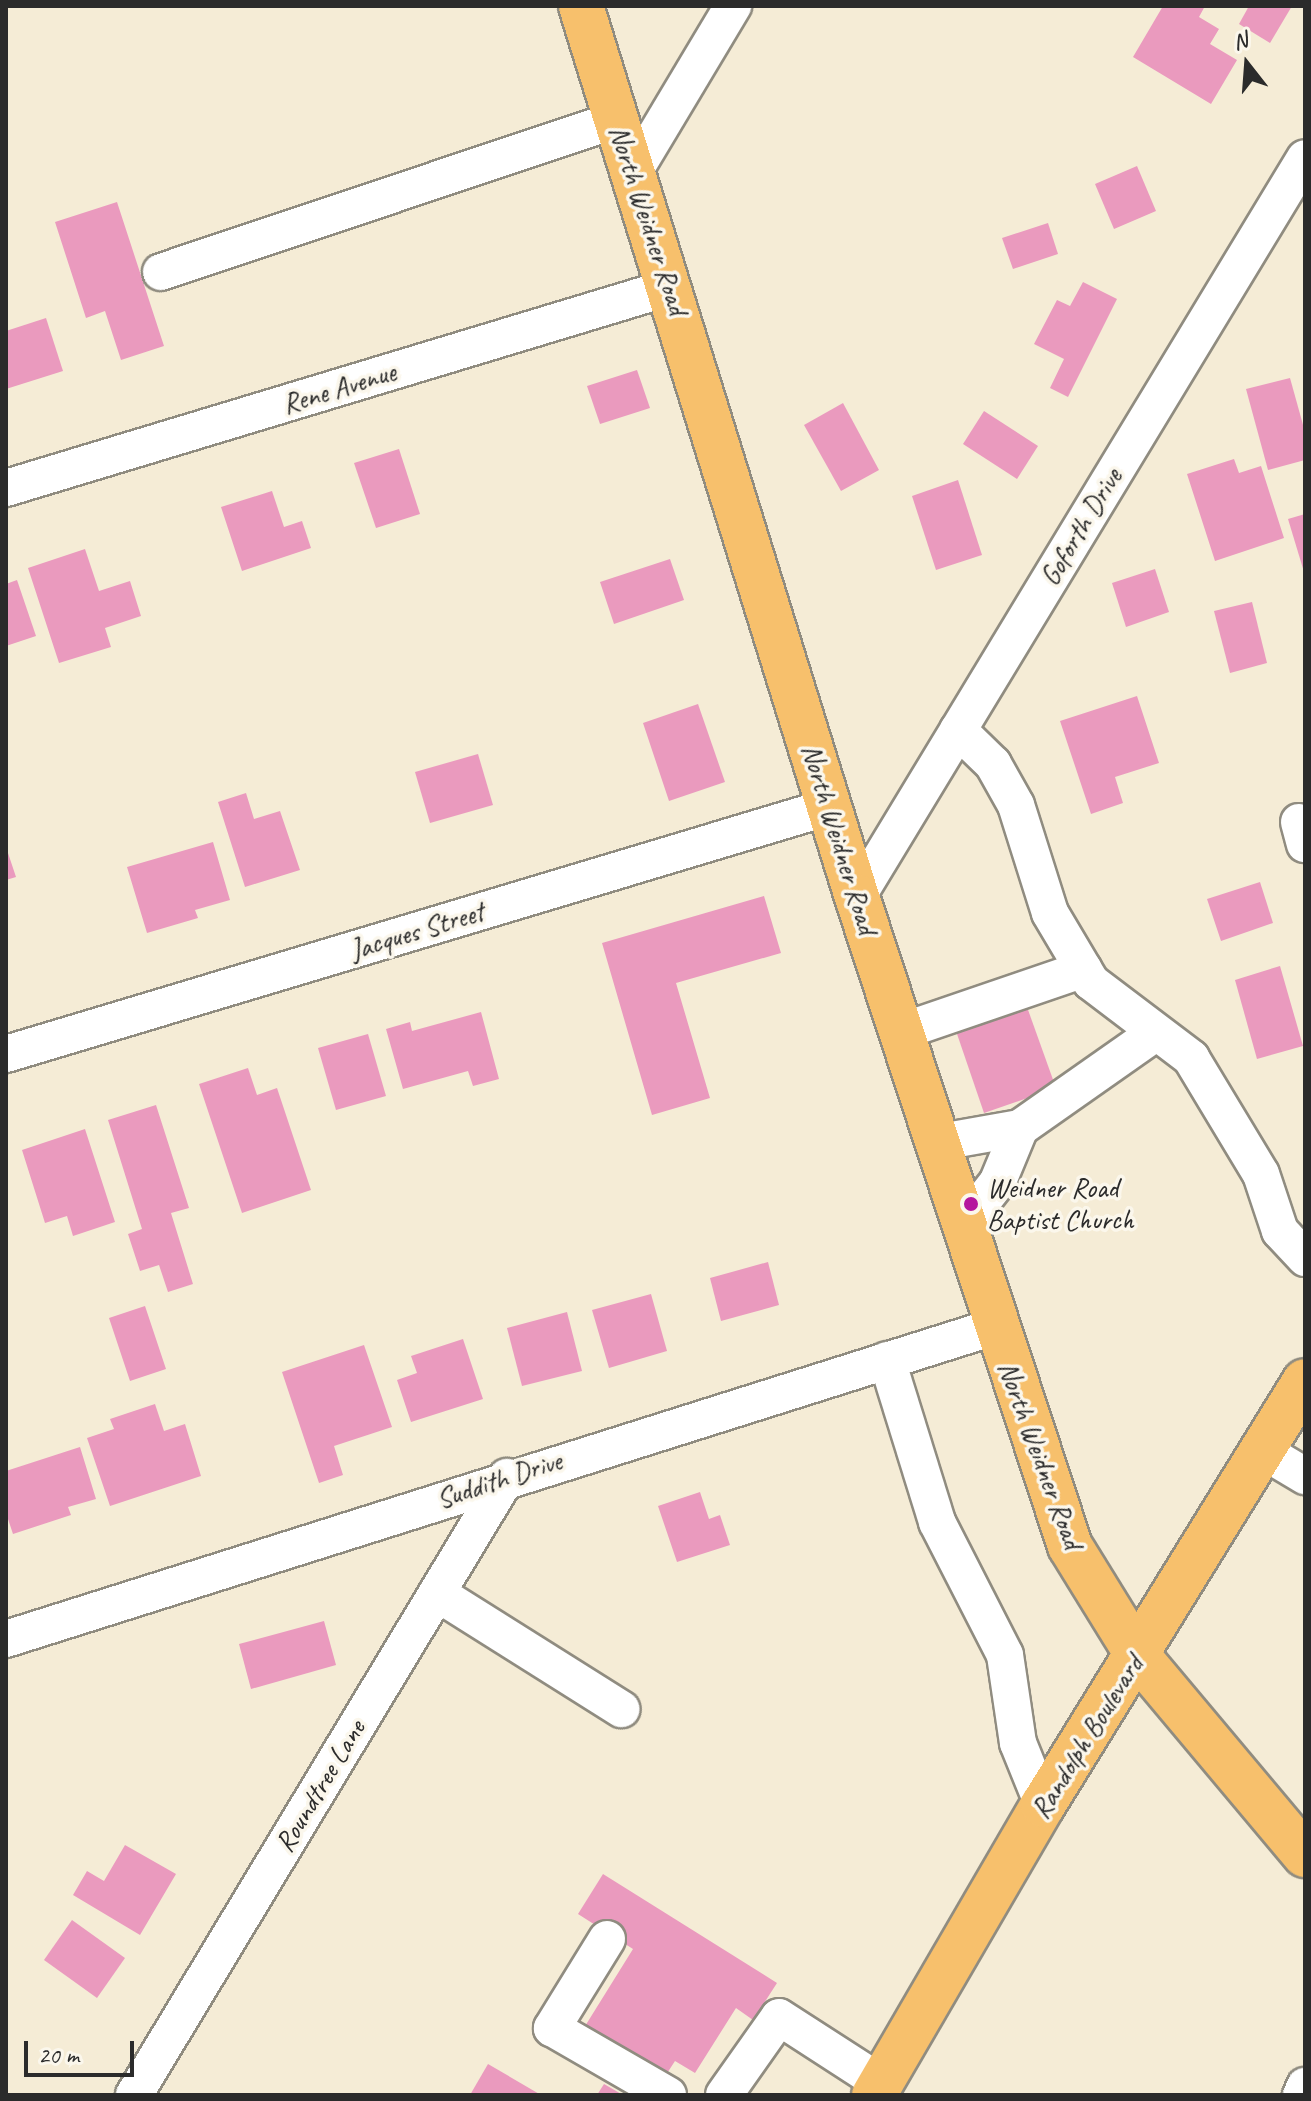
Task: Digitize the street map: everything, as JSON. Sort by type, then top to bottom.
[{"type":"main road","name":"North Weidner Road","points":[[581,6],[935,1143],[994,1327],[1070,1546],[1138,1656],[1305,1855]]},
{"type":"main road","name":"Randolph Boulevard","points":[[877,2089],[1043,1805],[1138,1656],[1305,1381]]},
{"type":"street","points":[[633,173],[733,6]]},
{"type":"street","points":[[161,272],[616,120]]},
{"type":"street","name":"Goforth Drive","points":[[857,897],[1305,158]]},
{"type":"street","name":"Rene Avenue","points":[[6,488],[671,287]]},
{"type":"street","points":[[958,730],[993,764],[1016,805],[1050,913],[1091,982],[1191,1058],[1261,1174],[1280,1231],[1305,1258]]},
{"type":"street","name":"Jacques Street","points":[[6,1054],[829,807]]},
{"type":"street","points":[[900,1032],[1084,969]]},
{"type":"street","points":[[935,1143],[1020,1128],[1155,1033]]},
{"type":"street","points":[[968,1246],[978,1207],[998,1181],[1020,1128]]},
{"type":"street","name":"Suddith Drive","points":[[6,1639],[507,1477],[994,1327]]},
{"type":"street","points":[[887,1360],[937,1522],[1005,1655],[1018,1743],[1043,1805]]},
{"type":"street","points":[[1263,1451],[1305,1476]]},
{"type":"street","name":"Roundtree Lane","points":[[134,2095],[507,1477]]},
{"type":"street","points":[[437,1593],[621,1709]]},
{"type":"street","points":[[607,1939],[552,2028],[668,2095]]},
{"type":"street","points":[[724,2095],[779,2017],[877,2089]]},
{"type":"street","points":[[1301,2095],[1305,2086]]},
{"type":"building","points":[[1163,6],[1205,6],[1199,17],[1219,29],[1210,44],[1237,60],[1211,104],[1133,57]]},
{"type":"building","points":[[1249,6],[1292,6],[1270,43],[1239,24]]},
{"type":"building","points":[[1137,166],[1156,211],[1114,229],[1095,184]]},
{"type":"building","points":[[117,202],[164,346],[121,360],[105,311],[86,318],[55,222]]},
{"type":"building","points":[[1048,223],[1058,254],[1013,269],[1002,238]]},
{"type":"building","points":[[1083,282],[1117,299],[1068,397],[1050,388],[1064,359],[1034,344],[1057,300],[1070,306]]},
{"type":"building","points":[[46,318],[63,371],[6,389],[6,331]]},
{"type":"building","points":[[637,370],[650,408],[600,424],[587,386]]},
{"type":"building","points":[[1290,378],[1305,432],[1305,460],[1268,470],[1246,389]]},
{"type":"building","points":[[843,403],[879,470],[841,491],[804,425]]},
{"type":"building","points":[[984,411],[1038,446],[1017,479],[963,444]]},
{"type":"building","points":[[399,449],[420,514],[376,528],[354,463]]},
{"type":"building","points":[[1234,459],[1239,473],[1261,466],[1284,538],[1215,561],[1187,474]]},
{"type":"building","points":[[958,480],[982,555],[936,570],[912,496]]},
{"type":"building","points":[[272,491],[284,527],[302,521],[311,548],[242,571],[221,507]]},
{"type":"building","points":[[1305,514],[1305,571],[1304,572],[1288,519]]},
{"type":"building","points":[[85,549],[99,591],[130,581],[141,616],[105,628],[111,647],[59,663],[28,568]]},
{"type":"building","points":[[670,559],[684,600],[614,624],[600,582]]},
{"type":"building","points":[[1155,569],[1169,612],[1126,627],[1112,583]]},
{"type":"building","points":[[17,580],[36,636],[6,646],[6,584]]},
{"type":"building","points":[[1252,602],[1267,663],[1230,673],[1214,611]]},
{"type":"building","points":[[1137,696],[1159,763],[1115,777],[1123,803],[1091,814],[1060,721]]},
{"type":"building","points":[[698,704],[725,782],[669,801],[643,723]]},
{"type":"building","points":[[478,754],[493,805],[430,823],[415,772]]},
{"type":"building","points":[[246,793],[254,819],[280,811],[300,870],[245,887],[218,802]]},
{"type":"building","points":[[213,842],[230,900],[195,910],[198,918],[147,933],[127,867]]},
{"type":"building","points":[[6,847],[16,877],[6,880]]},
{"type":"building","points":[[1260,882],[1273,923],[1221,941],[1207,899]]},
{"type":"building","points":[[764,896],[781,953],[676,983],[710,1098],[652,1115],[602,943]]},
{"type":"building","points":[[1280,966],[1303,1046],[1257,1059],[1235,980]]},
{"type":"building","points":[[1027,1007],[1056,1088],[984,1113],[956,1031]]},
{"type":"building","points":[[481,1012],[499,1079],[473,1086],[468,1071],[403,1089],[386,1029],[410,1022],[412,1031]]},
{"type":"building","points":[[368,1034],[386,1096],[336,1110],[318,1048]]},
{"type":"building","points":[[248,1068],[257,1095],[277,1088],[311,1190],[242,1213],[199,1084]]},
{"type":"building","points":[[156,1105],[189,1208],[171,1213],[193,1284],[168,1292],[159,1265],[140,1271],[128,1234],[142,1229],[108,1120]]},
{"type":"building","points":[[85,1129],[115,1222],[73,1236],[67,1216],[45,1223],[22,1150]]},
{"type":"building","points":[[768,1262],[779,1305],[721,1321],[710,1278]]},
{"type":"building","points":[[651,1294],[667,1351],[609,1368],[592,1310]]},
{"type":"building","points":[[145,1306],[166,1369],[130,1381],[109,1318]]},
{"type":"building","points":[[567,1312],[582,1371],[522,1386],[507,1328]]},
{"type":"building","points":[[463,1339],[483,1399],[411,1422],[397,1380],[417,1373],[411,1356]]},
{"type":"building","points":[[364,1345],[392,1427],[334,1446],[343,1475],[319,1483],[282,1372]]},
{"type":"building","points":[[155,1404],[164,1431],[185,1424],[201,1476],[110,1506],[87,1438],[114,1429],[110,1419]]},
{"type":"building","points":[[80,1447],[96,1499],[68,1507],[71,1515],[13,1534],[6,1513],[6,1471]]},
{"type":"building","points":[[700,1492],[709,1519],[720,1515],[730,1545],[677,1562],[658,1506]]},
{"type":"building","points":[[324,1621],[336,1665],[251,1689],[239,1644]]},
{"type":"building","points":[[125,1845],[176,1874],[140,1935],[73,1895],[87,1871],[104,1881]]},
{"type":"building","points":[[603,1874],[777,1983],[753,2020],[736,2008],[695,2073],[675,2061],[662,2081],[582,2031],[633,1949],[578,1914]]},
{"type":"building","points":[[72,1920],[125,1958],[97,1998],[44,1960]]},
{"type":"building","points":[[488,2064],[541,2095],[470,2095]]},
{"type":"building","points":[[604,2084],[623,2095],[597,2095]]},
{"type":"place","name":"Weidner Road Baptist Church","points":[[971,1204]]}]
